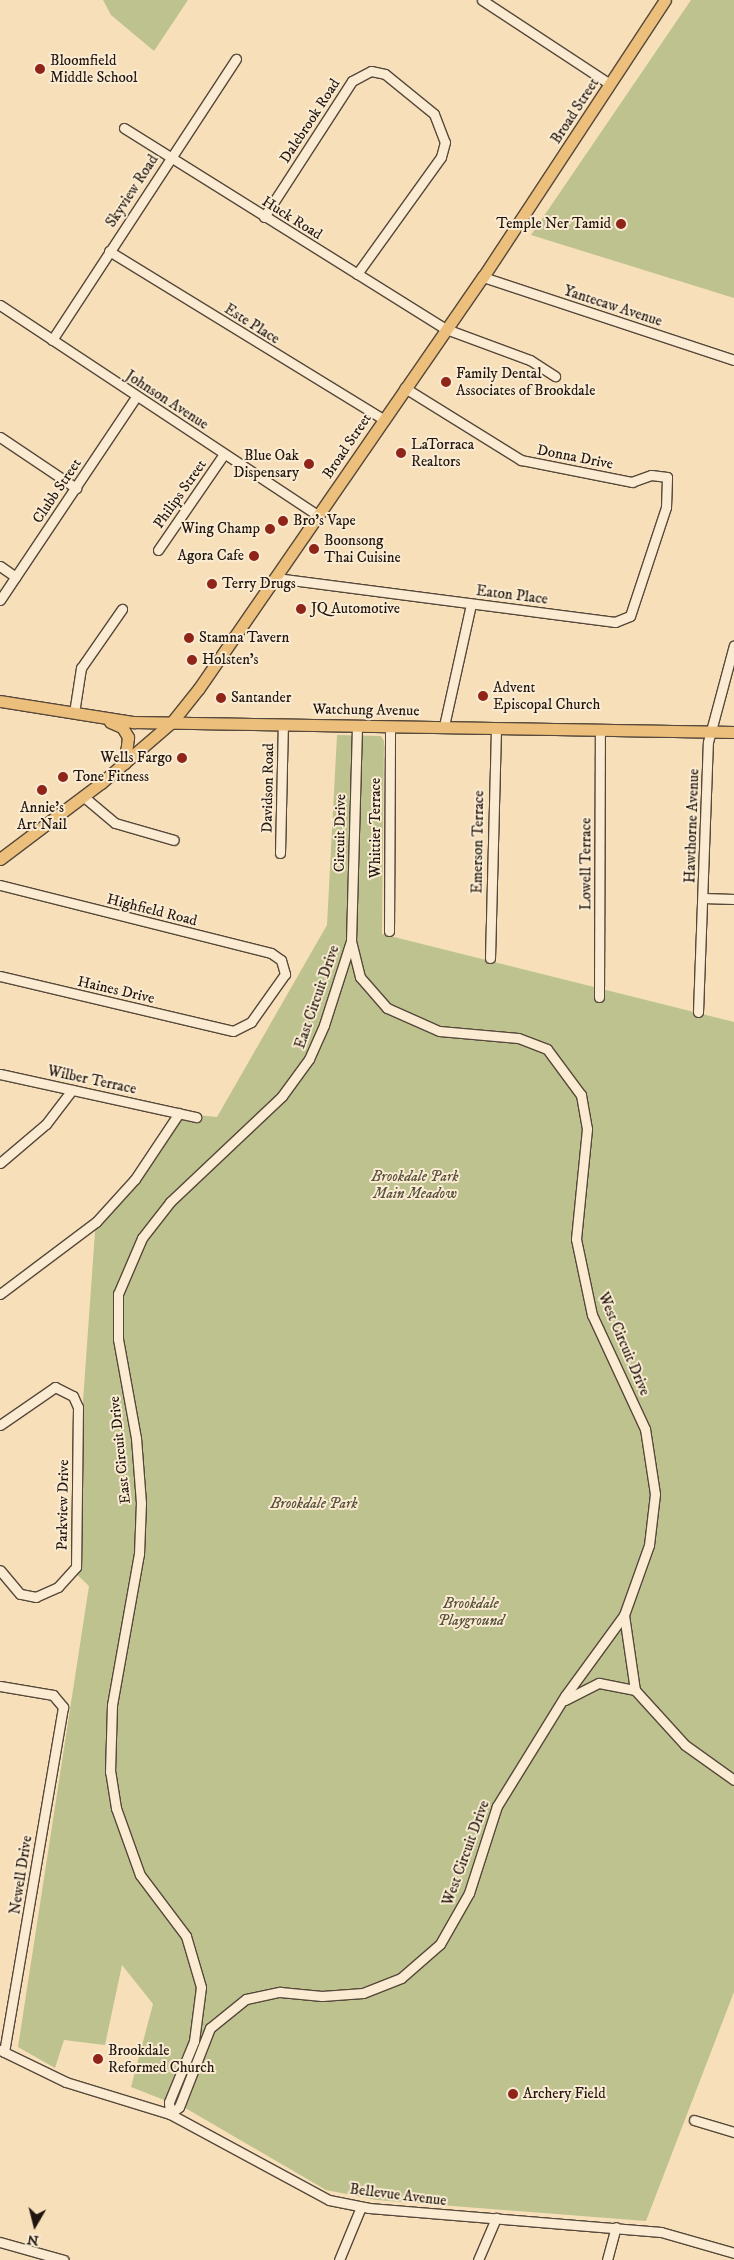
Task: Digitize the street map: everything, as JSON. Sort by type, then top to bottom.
[{"type":"main road","name":"Broad Street","points":[[0,859],[84,797],[172,722],[276,578],[383,419],[483,278],[665,0]]},
{"type":"main road","name":"Watchung Avenue","points":[[0,701],[101,718],[172,722],[734,732]]},
{"type":"main road","points":[[101,718],[122,728],[128,737],[125,763]]},
{"type":"street","points":[[482,0],[610,84]]},
{"type":"street","name":"Skyview Road","points":[[52,340],[170,157],[236,59]]},
{"type":"street","name":"Dalebrook Road","points":[[264,217],[352,81],[371,71],[385,74],[434,114],[445,142],[437,163],[357,274]]},
{"type":"street","name":"Huck Road","points":[[124,128],[446,329],[530,360],[555,376]]},
{"type":"street","name":"Este Place","points":[[109,251],[383,419]]},
{"type":"street","name":"Yantecaw Avenue","points":[[483,278],[734,360]]},
{"type":"street","name":"Johnson Avenue","points":[[0,305],[136,397],[319,516]]},
{"type":"street","name":"Donna Drive","points":[[405,388],[521,460],[632,482],[651,475],[667,477],[666,507]]},
{"type":"street","name":"Clubb Street","points":[[0,600],[136,397]]},
{"type":"street","points":[[0,437],[76,488]]},
{"type":"street","name":"Philips Street","points":[[158,550],[224,454]]},
{"type":"street","name":"Eaton Place","points":[[276,578],[471,604],[622,621],[636,603],[666,507]]},
{"type":"street","points":[[0,566],[16,577]]},
{"type":"street","points":[[444,726],[471,604]]},
{"type":"street","points":[[74,714],[81,668],[122,609]]},
{"type":"street","name":"Hawthorne Avenue","points":[[698,1012],[710,731],[734,645]]},
{"type":"street","name":"Davidson Road","points":[[280,853],[283,724]]},
{"type":"street","name":"Circuit Drive","points":[[351,941],[357,725]]},
{"type":"street","name":"Whittier Terrace","points":[[389,931],[390,726]]},
{"type":"street","name":"Emerson Terrace","points":[[490,958],[496,728]]},
{"type":"street","name":"Lowell Terrace","points":[[599,998],[600,730]]},
{"type":"street","points":[[84,797],[115,823],[174,840]]},
{"type":"street","name":"Highfield Road","points":[[0,885],[271,954],[281,960],[285,974],[251,1022],[240,1030],[226,1030]]},
{"type":"street","points":[[703,898],[734,900]]},
{"type":"street","name":"West Circuit Drive","points":[[170,2114],[179,2107],[210,2028],[246,1999],[280,1992],[322,1996],[363,1993],[401,1978],[440,1944],[468,1893],[497,1806],[562,1702],[624,1615],[649,1545],[655,1494],[645,1428],[592,1315],[581,1274],[576,1239],[587,1130],[581,1095],[547,1049],[518,1038],[439,1031],[387,1008],[360,977],[351,941]]},
{"type":"street","name":"East Circuit Drive","points":[[170,2114],[169,2102],[194,2041],[200,2013],[196,1958],[186,1936],[140,1875],[116,1808],[110,1772],[112,1706],[139,1554],[141,1502],[136,1438],[118,1339],[118,1294],[142,1238],[170,1202],[282,1096],[309,1060],[351,941]]},
{"type":"street","name":"Haines Drive","points":[[0,976],[226,1030]]},
{"type":"street","name":"Wilber Terrace","points":[[0,1074],[196,1117]]},
{"type":"street","points":[[0,1163],[46,1124],[72,1090]]},
{"type":"street","points":[[0,1294],[96,1222],[134,1179],[179,1113]]},
{"type":"street","name":"Parkview Drive","points":[[0,1425],[55,1387],[73,1396],[78,1407],[76,1567],[58,1587],[36,1597],[20,1594],[0,1570]]},
{"type":"street","points":[[624,1615],[635,1690],[685,1745],[734,1780]]},
{"type":"street","points":[[562,1702],[599,1683],[635,1690]]},
{"type":"street","name":"Newell Drive","points":[[0,1686],[53,1695],[62,1702],[2,2051]]},
{"type":"street","name":"Bellevue Avenue","points":[[2,2051],[66,2082],[170,2114],[302,2188],[361,2207],[661,2232],[734,2252]]},
{"type":"street","points":[[694,2120],[734,2132]]},
{"type":"street","points":[[339,2260],[361,2207]]},
{"type":"street","points":[[478,2260],[496,2218]]},
{"type":"street","points":[[607,2260],[616,2227]]},
{"type":"street","points":[[0,2242],[64,2260]]},
{"type":"green space","points":[[103,0],[188,0],[154,51],[111,15]]},
{"type":"green space","points":[[691,0],[734,0],[734,298],[531,235]]},
{"type":"green space","name":"Brookdale Park","points":[[337,735],[381,736],[384,741],[382,934],[734,1022],[734,1992],[646,2221],[377,2200],[326,2190],[187,2109],[131,2087],[153,2004],[122,1965],[105,2045],[64,2040],[55,2068],[18,2047],[89,1586],[71,1569],[96,1218],[187,1114],[217,1117],[327,925]]},
{"type":"place","name":"Bloomfield Middle School","points":[[40,69]]},
{"type":"place","name":"Temple Ner Tamid","points":[[621,224]]},
{"type":"place","name":"Family Dental Associates of Brookdale","points":[[446,382]]},
{"type":"place","name":"LaTorraca Realtors","points":[[401,453]]},
{"type":"place","name":"Blue Oak Dispensary","points":[[309,464]]},
{"type":"place","name":"Bro's Vape","points":[[283,521]]},
{"type":"place","name":"Wing Champ","points":[[270,529]]},
{"type":"place","name":"Boonsong Thai Cuisine","points":[[314,549]]},
{"type":"place","name":"Agora Cafe","points":[[254,556]]},
{"type":"place","name":"Terry Drugs","points":[[212,584]]},
{"type":"place","name":"JQ Automotive","points":[[301,609]]},
{"type":"place","name":"Stamna Tavern","points":[[189,638]]},
{"type":"place","name":"Holsten's","points":[[192,660]]},
{"type":"place","name":"Advent Episcopal Church","points":[[483,696]]},
{"type":"place","name":"Santander","points":[[221,698]]},
{"type":"place","name":"Wells Fargo","points":[[182,758]]},
{"type":"place","name":"Tone Fitness","points":[[63,777]]},
{"type":"place","name":"Annie's Art Nail","points":[[42,790]]},
{"type":"place","name":"Brookdale Reformed Church","points":[[98,2059]]},
{"type":"place","name":"Archery Field","points":[[513,2094]]},
{"type":"park label","name":"Brookdale Park Main Meadow","points":[[415,1184]]},
{"type":"park label","name":"Brookdale Playground","points":[[471,1612]]}]
